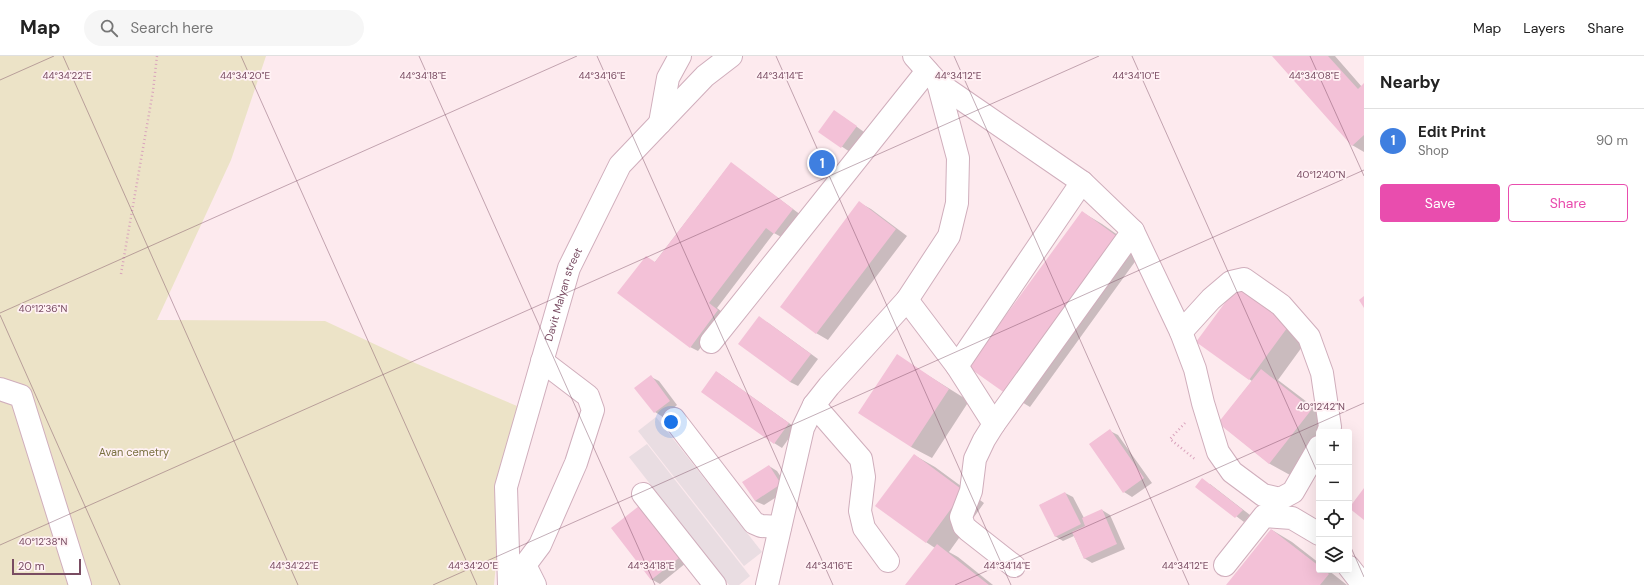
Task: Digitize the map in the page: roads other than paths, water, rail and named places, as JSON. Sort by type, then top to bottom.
[{"type":"street","points":[[660,123],[668,78],[680,56]]},
{"type":"street","name":"Davit Malyan street","points":[[510,585],[506,487],[569,268],[620,164],[705,76],[731,56]]},
{"type":"street","points":[[926,70],[1082,182],[1133,231],[1181,332],[1195,368],[1203,403],[1218,452],[1232,472],[1264,495],[1280,499],[1293,492],[1316,452]]},
{"type":"street","points":[[767,585],[803,428],[814,405],[829,386],[907,300],[949,236],[957,203],[958,158],[926,70]]},
{"type":"street","points":[[711,342],[926,70]]},
{"type":"street","points":[[957,366],[1082,182]]},
{"type":"street","points":[[1014,566],[964,526],[961,517],[971,491],[975,459],[994,424],[1133,231]]},
{"type":"street","points":[[1181,332],[1211,298],[1231,282],[1244,279],[1281,305],[1309,337],[1322,373],[1329,429]]},
{"type":"street","points":[[907,300],[957,366],[994,424]]},
{"type":"street","points":[[510,585],[540,545],[576,463],[593,410],[588,396],[542,361]]},
{"type":"street","points":[[0,389],[21,396],[80,585]]},
{"type":"street","points":[[814,405],[861,459],[864,477],[860,511],[864,528],[888,560]]},
{"type":"street","points":[[674,419],[754,523],[761,526],[780,527]]},
{"type":"street","points":[[643,494],[715,585]]},
{"type":"street","points":[[1225,565],[1264,516],[1292,518],[1316,532]]},
{"type":"street","points":[[525,565],[535,585]]},
{"type":"street","points":[[1352,570],[1363,585]]},
{"type":"place","name":"Edit Print","points":[[822,163]]},
{"type":"park label","name":"Avan cemetry","points":[[134,452]]}]
